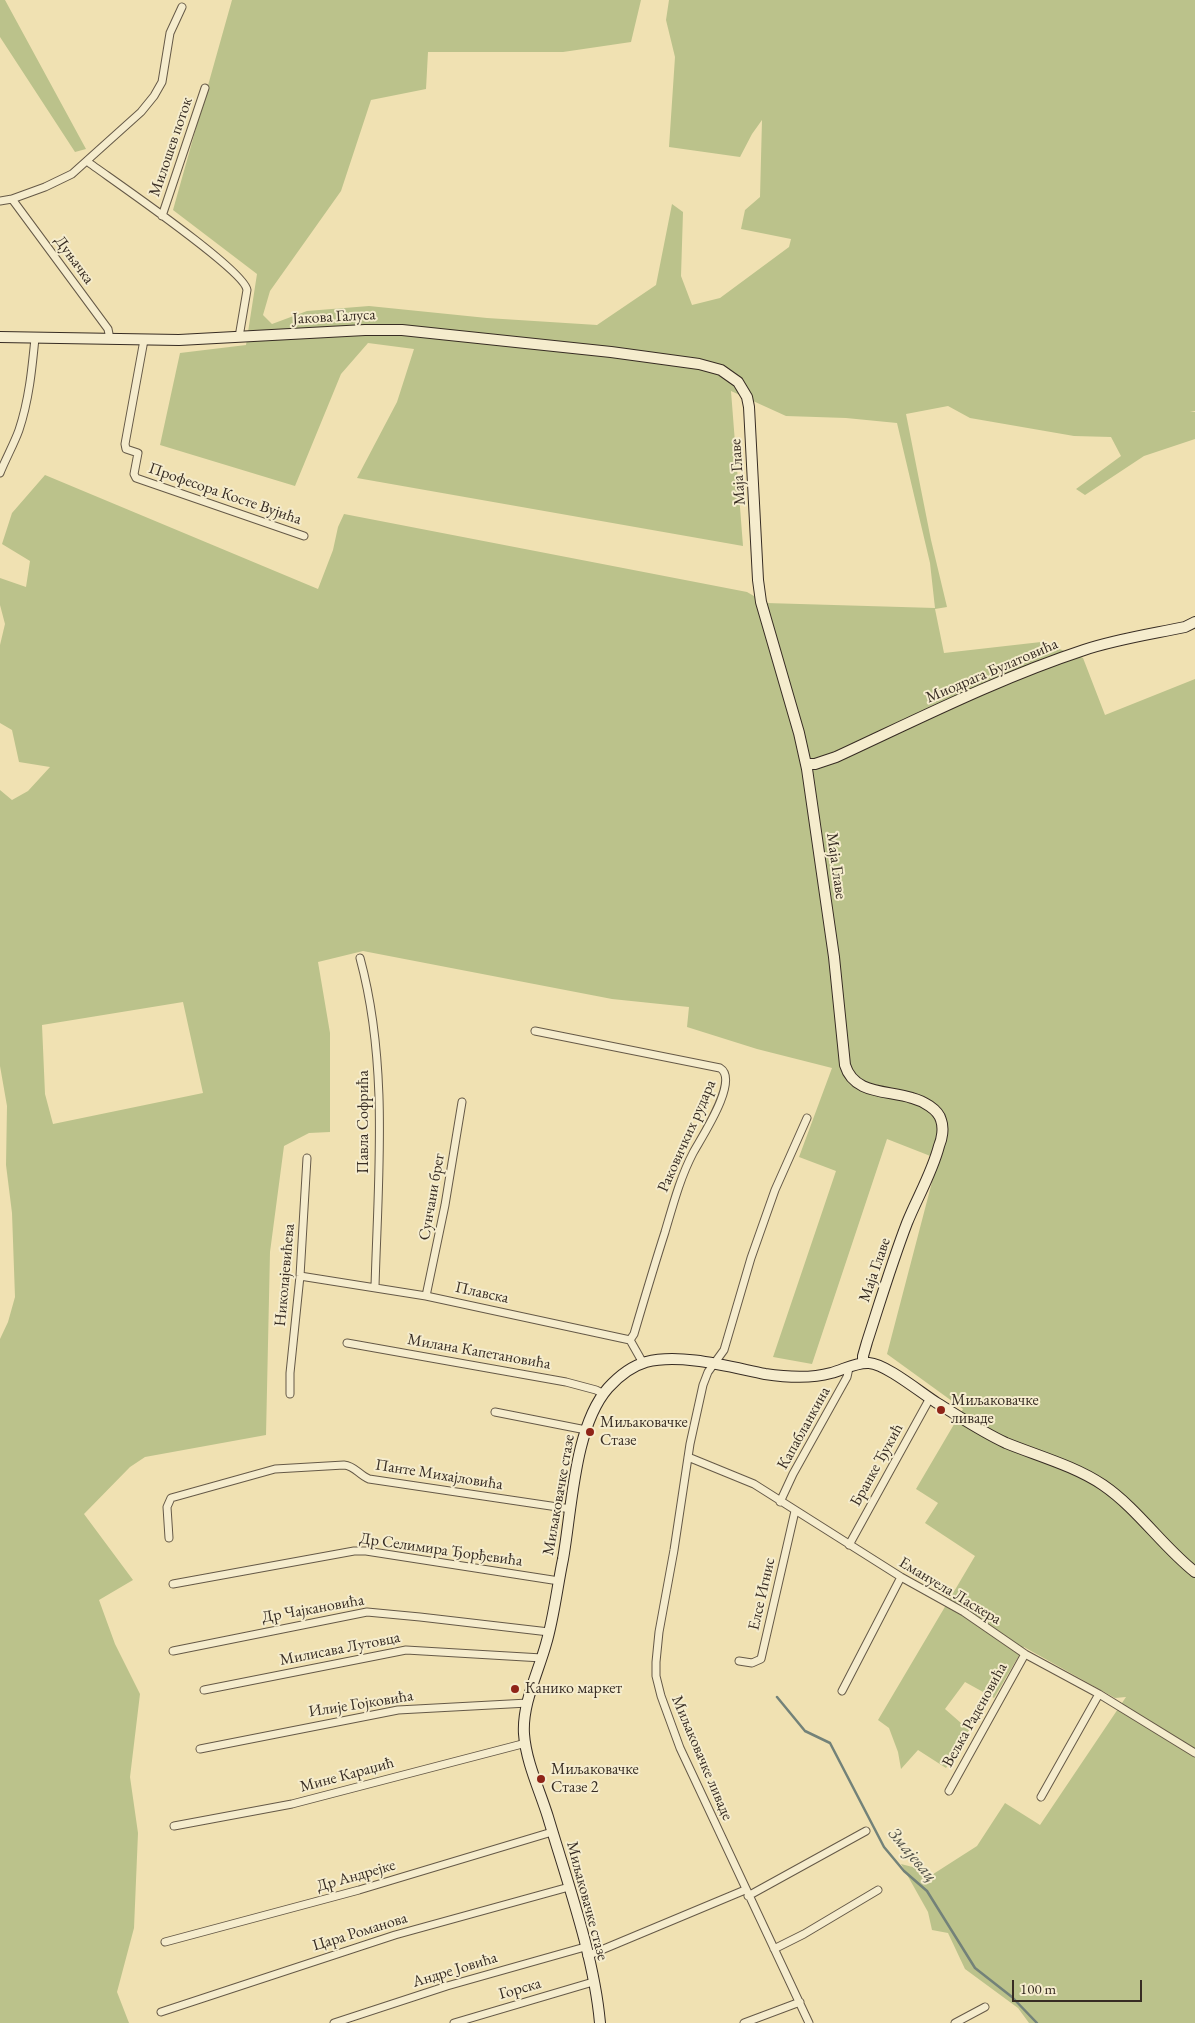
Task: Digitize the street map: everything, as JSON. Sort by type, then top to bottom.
[{"type":"street","name":"Милошев поток","points":[[0,201],[66,178],[88,162],[110,139],[138,115],[154,96],[164,74],[170,33],[182,7]]},
{"type":"street","name":"Милошев поток","points":[[162,216],[205,88]]},
{"type":"street","name":"Милошев поток","points":[[88,162],[227,264],[247,286],[239,337]]},
{"type":"street","name":"Дуњачка","points":[[12,198],[108,329],[110,339]]},
{"type":"street","name":"Јакова Галуса","points":[[0,338],[189,340],[365,330],[402,330],[668,360]]},
{"type":"street","points":[[0,472],[19,430],[32,372],[35,338]]},
{"type":"street","name":"Професора Косте Вујића","points":[[144,340],[124,444],[126,449],[136,451],[139,454],[134,474],[136,478],[304,536]]},
{"type":"street","name":"Маја Главе","points":[[668,360],[698,364],[721,370],[738,382],[747,397],[755,486],[758,580],[761,602],[806,764],[834,957],[846,1070],[854,1081],[866,1088],[913,1098],[928,1105],[939,1116],[942,1127],[940,1145],[907,1224],[886,1282],[864,1353],[863,1363]]},
{"type":"street","name":"Миодрага Булатовића","points":[[806,764],[815,764],[836,757],[982,689],[1038,666],[1086,649],[1185,627],[1195,622]]},
{"type":"street","name":"Павла Софрића","points":[[360,958],[374,1017],[378,1068],[375,1287]]},
{"type":"street","name":"Раковичких рудара","points":[[535,1032],[720,1068],[726,1074],[727,1079],[719,1104],[687,1165],[672,1203],[634,1334],[630,1340]]},
{"type":"street","name":"Сунчани брег","points":[[426,1296],[442,1222],[462,1102]]},
{"type":"street","name":"Миљаковачке ливаде","points":[[807,1118],[775,1190],[757,1241],[724,1350],[708,1372],[704,1385],[688,1457],[659,1632],[656,1676],[660,1696],[680,1748],[809,2023]]},
{"type":"street","name":"Николајевићева","points":[[290,1394],[290,1373],[300,1276],[307,1158]]},
{"type":"street","name":"Плавска","points":[[300,1276],[426,1296],[630,1340]]},
{"type":"street","points":[[630,1340],[643,1364]]},
{"type":"street","name":"Милана Капетановића","points":[[347,1343],[566,1382],[604,1394]]},
{"type":"street","name":"Миљаковачке стазе","points":[[600,2023],[586,1951],[526,1743],[524,1727],[528,1703],[549,1632],[571,1510],[578,1459],[586,1430],[604,1394],[616,1380],[635,1366],[643,1364],[674,1360],[714,1364],[786,1376],[824,1375],[863,1363]]},
{"type":"street","points":[[863,1363],[871,1363],[886,1369],[1002,1441],[1071,1469],[1103,1485],[1120,1498],[1195,1572]]},
{"type":"street","name":"Капабланкина","points":[[780,1502],[793,1474],[847,1377],[849,1368]]},
{"type":"street","name":"Бранке Ђукић","points":[[849,1545],[930,1398]]},
{"type":"street","points":[[496,1412],[586,1430]]},
{"type":"street","name":"Емануела Ласкера","points":[[688,1457],[742,1478],[901,1578],[964,1612],[1025,1654],[1099,1694],[1195,1753]]},
{"type":"street","name":"Панте Михајловића","points":[[169,1538],[167,1507],[171,1498],[260,1472],[285,1467],[350,1466],[369,1479],[571,1510]]},
{"type":"street","name":"Елсе Игнис","points":[[739,1661],[752,1663],[761,1659],[795,1511]]},
{"type":"street","name":"Др Селимира Ђорђевића","points":[[172,1584],[344,1553],[366,1551],[559,1581]]},
{"type":"street","points":[[842,1691],[901,1578]]},
{"type":"street","name":"Др Чајкановића","points":[[173,1651],[367,1612],[549,1632]]},
{"type":"street","name":"Милисава Лутовца","points":[[204,1690],[406,1650],[542,1658]]},
{"type":"street","name":"Вељка Раденовића","points":[[949,1790],[1025,1654]]},
{"type":"street","points":[[1041,1797],[1099,1694]]},
{"type":"street","name":"Илије Гојковића","points":[[200,1749],[398,1710],[528,1703]]},
{"type":"street","name":"Мине Караџић","points":[[174,1826],[301,1802],[526,1743]]},
{"type":"street","name":"Андре Јовића","points":[[334,2023],[447,1986],[586,1951],[747,1893],[866,1831]]},
{"type":"street","name":"Др Андрејке","points":[[165,1942],[359,1890],[552,1832]]},
{"type":"street","name":"Цара Романова","points":[[161,2012],[395,1935],[569,1887]]},
{"type":"street","points":[[774,1949],[804,1934],[878,1890]]},
{"type":"street","name":"Горска","points":[[454,2023],[593,1982]]},
{"type":"street","points":[[744,2023],[800,2002]]},
{"type":"street","points":[[955,2023],[985,2007]]},
{"type":"green space","points":[[0,0],[5,0],[86,149],[75,152],[0,37]]},
{"type":"green space","points":[[232,0],[641,0],[631,42],[563,52],[428,52],[426,89],[371,100],[341,191],[270,291],[263,315],[272,324],[307,311],[369,306],[487,318],[597,325],[656,285],[672,204],[683,212],[681,276],[692,305],[720,298],[789,247],[791,239],[741,229],[745,210],[760,197],[762,120],[740,157],[669,147],[675,57],[666,20],[669,0],[1195,0],[1195,411],[1190,412],[1195,412],[1195,439],[1144,456],[1085,495],[1076,489],[1121,456],[1111,437],[1074,436],[970,418],[948,406],[906,414],[931,540],[947,607],[935,609],[944,653],[1041,642],[1083,658],[1105,715],[1195,679],[1195,2023],[1029,2023],[1018,2008],[965,1969],[948,1933],[932,1930],[928,1912],[901,1864],[924,1870],[927,1878],[977,1846],[1005,1803],[1040,1825],[1126,1697],[1115,1698],[1024,1647],[994,1698],[965,1682],[945,1709],[969,1730],[946,1768],[918,1750],[901,1769],[898,1752],[889,1728],[878,1720],[975,1556],[925,1523],[938,1503],[916,1489],[963,1409],[887,1354],[938,1159],[887,1139],[812,1364],[773,1357],[836,1171],[799,1157],[832,1068],[757,1049],[687,1027],[689,1007],[612,999],[363,951],[318,962],[330,1033],[330,1132],[309,1133],[284,1146],[270,1252],[266,1435],[145,1457],[130,1467],[84,1514],[133,1580],[99,1600],[115,1644],[140,1694],[130,1777],[138,1833],[134,1928],[117,1992],[129,2023],[0,2023],[0,1339],[8,1322],[15,1297],[12,1213],[6,1165],[7,1106],[0,1066],[0,790],[12,800],[28,791],[50,767],[19,762],[12,730],[0,723],[0,645],[5,624],[0,605],[0,578],[26,587],[30,561],[2,544],[12,513],[45,475],[318,589],[344,514],[747,592],[766,603],[935,608],[930,563],[897,423],[846,418],[786,416],[731,391],[743,546],[357,478],[397,402],[414,349],[368,343],[341,374],[295,486],[160,445],[180,353],[246,345],[257,274],[173,210]],"holes":[[[183,1002],[203,1093],[53,1124],[45,1094],[42,1025]]]},
{"type":"waterway","name":"Змајевац","points":[[777,1697],[805,1731],[830,1743],[884,1847],[904,1871],[927,1891],[975,1968],[1012,1997],[1037,2023]]},
{"type":"place","name":"Миљаковачке ливаде","points":[[941,1410]]},
{"type":"place","name":"Миљаковачке Стазе","points":[[590,1432]]},
{"type":"place","name":"Канико маркет","points":[[515,1689]]},
{"type":"place","name":"Миљаковачке Стазе 2","points":[[541,1779]]}]
